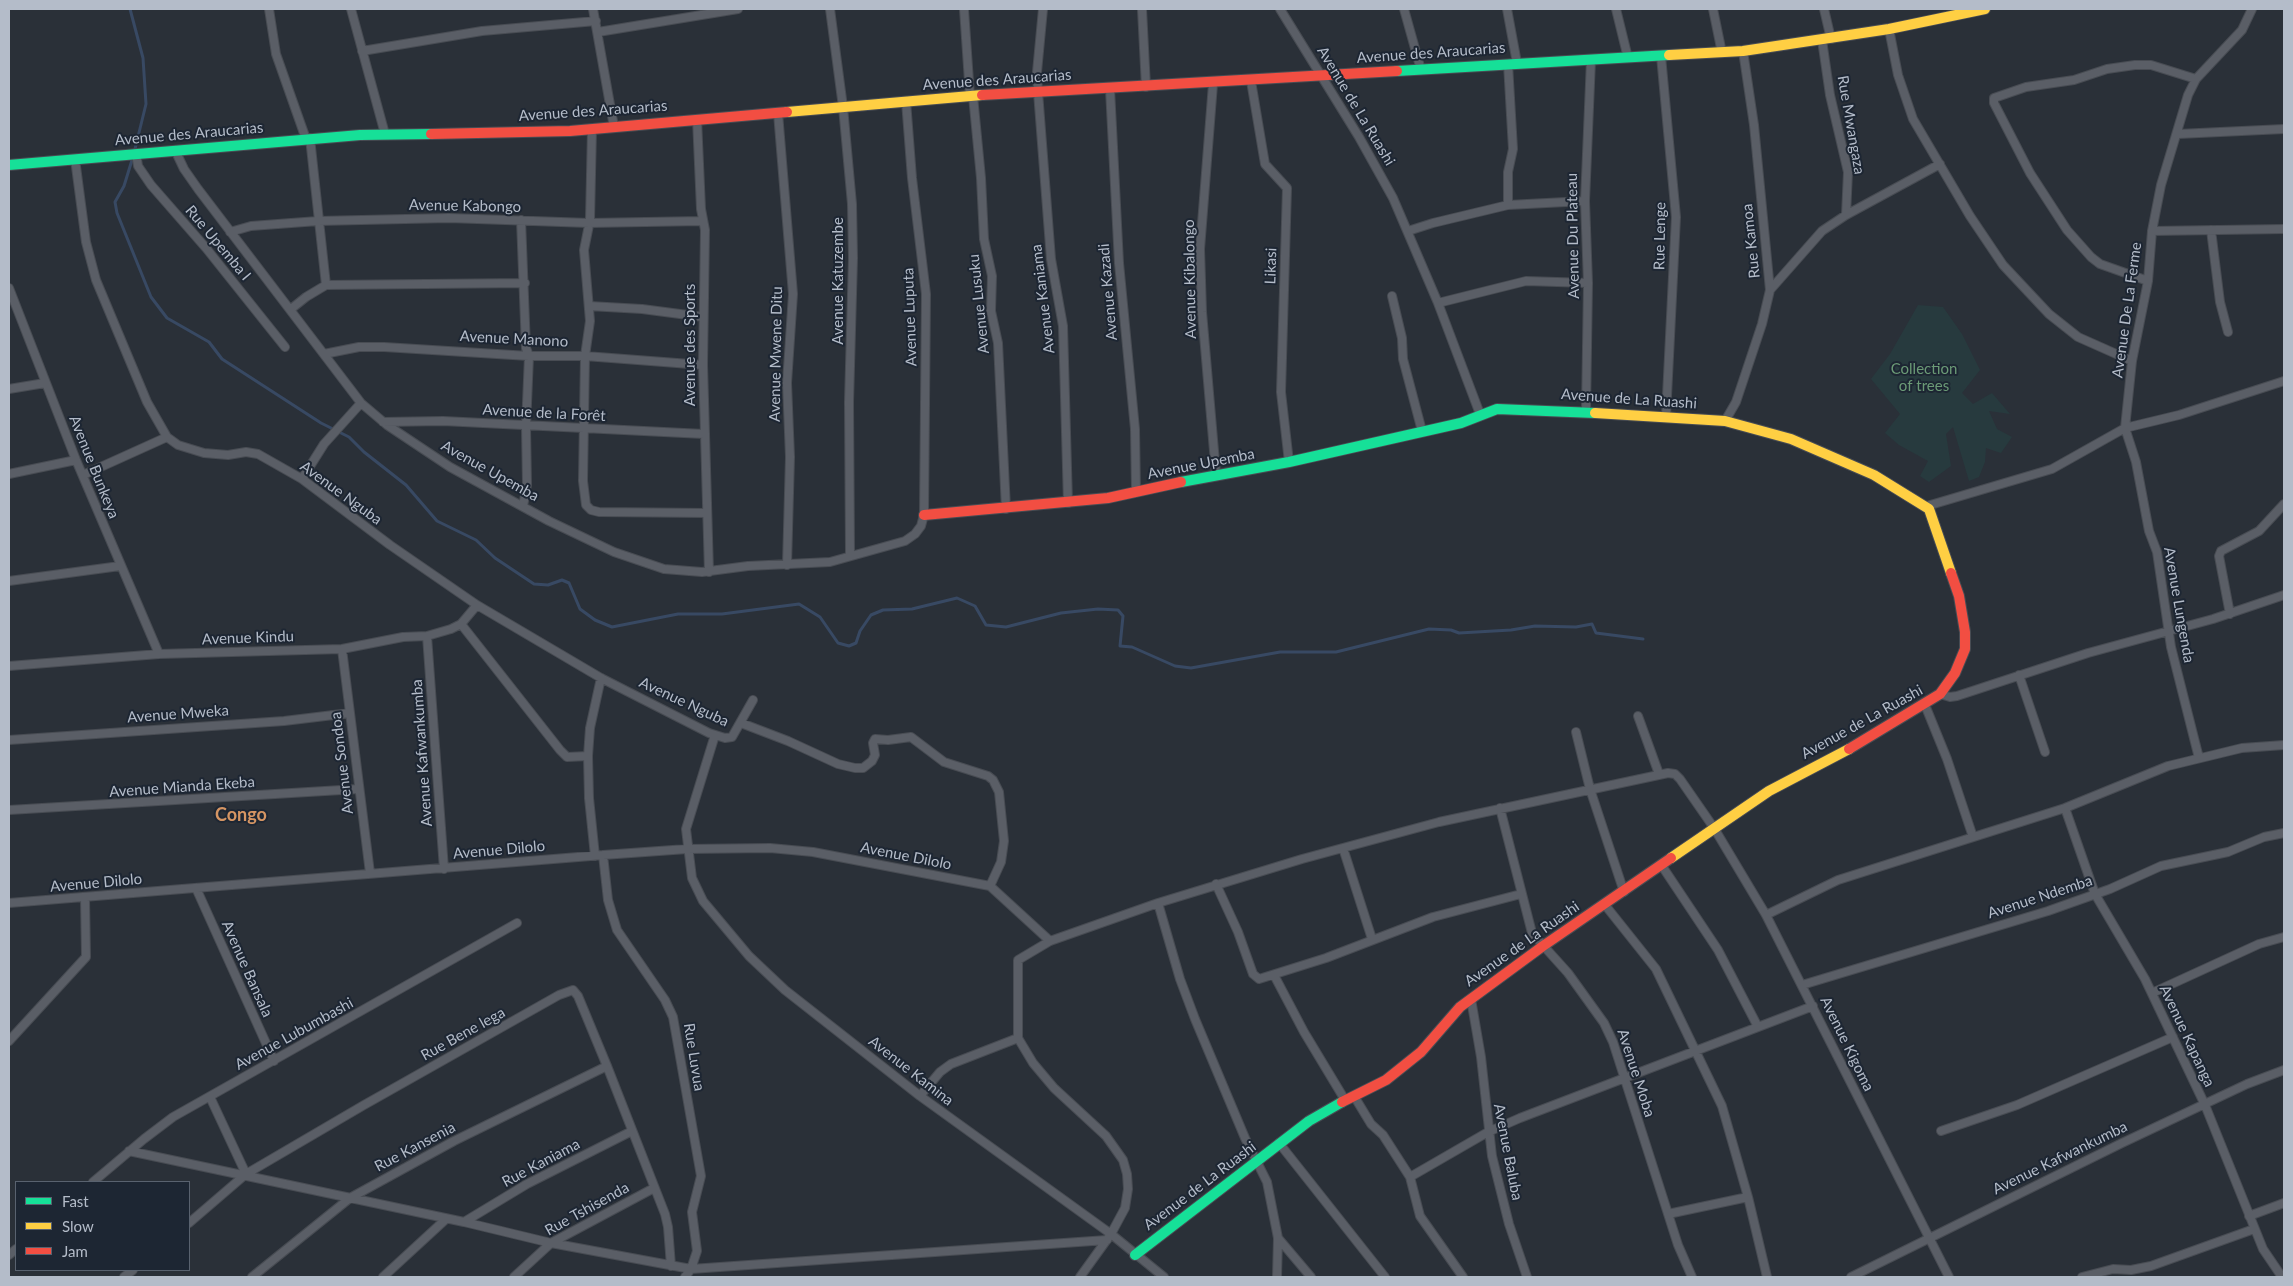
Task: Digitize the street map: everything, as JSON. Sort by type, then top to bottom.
[{"type":"street","points":[[269,9],[276,54],[308,138],[326,286]]},
{"type":"street","points":[[351,9],[385,134]]},
{"type":"street","points":[[593,9],[614,127]]},
{"type":"street","points":[[598,32],[738,9]]},
{"type":"street","name":"Avenue Katuzembe","points":[[830,9],[843,107],[852,204],[853,258],[849,402],[850,555]]},
{"type":"street","name":"Avenue Lusuku","points":[[964,9],[971,96],[981,178],[984,239],[992,276],[991,311],[998,344],[1006,509]]},
{"type":"street","name":"Avenue Kaniama","points":[[1043,9],[1037,72],[1038,92],[1051,259],[1063,326],[1068,503]]},
{"type":"street","points":[[1142,9],[1146,87]]},
{"type":"street","name":"Avenue de La Ruashi","points":[[1136,1255],[1309,1121],[1349,1098],[1386,1080],[1411,1060],[1460,1006],[1543,946],[1769,791],[1872,736],[1940,694],[1959,665],[1966,640],[1959,596],[1927,506],[1874,475],[1808,446],[1771,433],[1725,421],[1586,411],[1497,408],[1480,414],[1438,303],[1408,231],[1359,137],[1280,9]]},
{"type":"street","points":[[1404,9],[1421,70]]},
{"type":"street","points":[[1506,9],[1513,63],[1513,149],[1508,172],[1508,206]]},
{"type":"street","points":[[1616,9],[1628,58]]},
{"type":"street","points":[[1714,9],[1722,52]]},
{"type":"street","name":"Rue Mwangaza","points":[[1824,9],[1830,95],[1848,172],[1846,215]]},
{"type":"street","name":"Avenue De La Ferme","points":[[2125,428],[2132,361],[2148,281],[2152,231],[2161,185],[2178,134],[2188,95],[2196,79],[2242,30],[2252,9]]},
{"type":"street","name":"Avenue des Araucarias","points":[[9,165],[308,138],[385,134],[533,132],[614,127],[697,118],[971,96],[1212,84],[1513,63],[1743,51],[1889,30],[1978,10]]},
{"type":"street","points":[[362,51],[482,31],[596,21]]},
{"type":"street","points":[[1889,30],[1898,75],[1913,119],[1989,247],[2031,297],[2078,337],[2132,361]]},
{"type":"street","name":"Rue Kamoa","points":[[1725,421],[1739,393],[1762,324],[1770,290],[1754,124],[1743,51]]},
{"type":"street","name":"Rue Lenge","points":[[1661,56],[1676,217],[1666,416]]},
{"type":"street","name":"Avenue Du Plateau","points":[[1586,411],[1588,283],[1584,201],[1591,60]]},
{"type":"street","points":[[2148,281],[2100,264],[2091,258],[2067,230],[2030,173],[1994,103],[1994,98],[2026,87],[2074,80],[2108,69],[2135,66],[2151,65],[2196,79]]},
{"type":"street","name":"Likasi","points":[[1251,81],[1265,164],[1287,188],[1281,392],[1289,462]]},
{"type":"street","name":"Avenue Kibalongo","points":[[1212,84],[1202,202],[1200,266],[1216,474]]},
{"type":"street","name":"Avenue Kazadi","points":[[1110,89],[1119,272],[1134,429],[1136,492]]},
{"type":"street","name":"Avenue Luputa","points":[[906,101],[912,178],[926,294],[924,515],[918,532]]},
{"type":"street","name":"Avenue Mwene Ditu","points":[[778,113],[793,294],[787,383],[790,457],[787,565]]},
{"type":"street","name":"Avenue des Sports","points":[[697,118],[702,222],[705,230],[703,365],[709,572]]},
{"type":"street","points":[[592,128],[589,224],[584,250],[590,330],[585,356],[584,500],[588,509],[599,512],[707,513]]},
{"type":"street","points":[[2178,134],[2284,129]]},
{"type":"street","name":"Avenue Upemba","points":[[175,150],[184,169],[230,232],[291,309],[361,403],[383,422],[450,467],[523,506],[614,552],[643,563],[683,572],[709,572],[748,566],[830,562],[905,541],[918,532]]},
{"type":"street","name":"Rue Upemba I","points":[[136,153],[138,166],[151,185],[206,248],[285,347]]},
{"type":"street","points":[[75,159],[86,242],[96,280],[147,402],[167,437],[83,475]]},
{"type":"street","points":[[1770,290],[1818,235],[1846,215],[1940,164]]},
{"type":"street","points":[[1408,231],[1433,223],[1508,206],[1584,201]]},
{"type":"street","name":"Avenue Kabongo","points":[[230,232],[251,226],[318,221],[449,218],[589,224],[702,222]]},
{"type":"street","points":[[521,220],[525,283],[526,348],[529,356],[526,427],[527,485],[523,506]]},
{"type":"street","points":[[2152,231],[2284,229]]},
{"type":"street","points":[[2211,230],[2220,302],[2228,332]]},
{"type":"street","points":[[1438,303],[1526,281],[1588,283]]},
{"type":"street","points":[[291,309],[306,297],[326,286],[525,283]]},
{"type":"street","name":"Avenue Bunkeya","points":[[9,288],[76,460],[159,654]]},
{"type":"street","points":[[1392,296],[1402,338],[1403,359],[1422,431]]},
{"type":"street","points":[[589,306],[642,309],[703,317]]},
{"type":"street","name":"Avenue Manono","points":[[324,354],[370,347],[529,356],[585,356],[703,365]]},
{"type":"street","points":[[1927,506],[2052,469],[2125,428],[2179,415],[2284,381]]},
{"type":"street","points":[[9,389],[45,383]]},
{"type":"street","points":[[302,479],[313,459],[361,403]]},
{"type":"street","name":"Avenue Upemba","points":[[924,515],[1068,503],[1136,492],[1216,474],[1289,462],[1461,423],[1480,414]]},
{"type":"street","name":"Avenue de la Forêt","points":[[383,422],[443,421],[526,427],[704,434]]},
{"type":"street","name":"Avenue Lungenda","points":[[2125,428],[2137,470],[2149,531],[2157,552],[2178,676],[2199,758]]},
{"type":"street","name":"Avenue Nguba","points":[[167,437],[178,445],[204,453],[228,455],[253,452],[302,479],[376,535],[477,606],[601,678],[715,735],[725,738],[732,737],[753,700]]},
{"type":"street","points":[[9,474],[76,460]]},
{"type":"street","points":[[2230,614],[2219,556],[2221,551],[2259,531],[2284,504]]},
{"type":"street","points":[[9,581],[120,566]]},
{"type":"street","points":[[1940,694],[1957,696],[2088,653],[2170,633],[2284,595]]},
{"type":"street","name":"Avenue Kindu","points":[[9,666],[159,654],[342,649],[403,637],[427,636],[451,629],[461,624],[477,606]]},
{"type":"street","points":[[461,624],[560,750],[568,757],[588,756]]},
{"type":"street","name":"Avenue Kafwankumba","points":[[427,636],[444,869]]},
{"type":"street","name":"Avenue Sondoa","points":[[342,649],[370,873]]},
{"type":"street","points":[[2019,675],[2045,752]]},
{"type":"street","name":"Rue Luvua","points":[[601,678],[590,728],[588,756],[589,798],[608,900],[617,930],[665,1000],[673,1016],[701,1176],[692,1209],[697,1248],[691,1269],[685,1277]]},
{"type":"street","points":[[1925,704],[1947,759],[1973,837]]},
{"type":"street","name":"Avenue Mweka","points":[[9,740],[284,722],[350,713]]},
{"type":"street","points":[[1080,1277],[1109,1237],[1125,1208],[1128,1189],[1122,1160],[1106,1136],[1054,1088],[1033,1063],[1018,1038],[1018,960],[1050,941],[1216,884],[1392,834],[1500,808],[1659,774],[1638,716]]},
{"type":"street","name":"Avenue Nguba","points":[[740,722],[838,764],[856,768],[862,768],[872,761],[875,756],[873,743],[876,738],[888,740],[911,737],[944,762],[988,776],[996,784],[999,792],[1004,841],[1001,862],[990,886]]},
{"type":"street","points":[[1576,732],[1590,789],[1624,892]]},
{"type":"street","name":"Avenue Kamina","points":[[715,735],[686,829],[687,849],[696,891],[749,956],[785,990],[920,1096],[1164,1277]]},
{"type":"street","points":[[1766,915],[1838,880],[2064,808],[2168,766],[2242,748],[2284,745]]},
{"type":"street","name":"Avenue Kigoma","points":[[1659,774],[1668,772],[1678,776],[1714,828],[1766,915],[1948,1277]]},
{"type":"street","name":"Avenue Mianda Ekeba","points":[[9,810],[358,789]]},
{"type":"street","name":"Avenue Moba","points":[[1500,808],[1532,933],[1560,962],[1604,1023],[1625,1077],[1641,1135],[1685,1266],[1692,1277]]},
{"type":"street","name":"Avenue Kapanga","points":[[2064,808],[2095,894],[2110,915],[2173,1036],[2205,1105],[2263,1250],[2282,1277]]},
{"type":"street","name":"Avenue Ndemba","points":[[1802,985],[2048,911],[2095,894],[2161,866],[2228,852],[2264,837],[2284,834]]},
{"type":"street","points":[[1343,848],[1372,939]]},
{"type":"street","name":"Avenue Dilolo","points":[[9,903],[687,849],[793,849],[990,886]]},
{"type":"street","points":[[1662,866],[1718,950],[1758,1027]]},
{"type":"street","points":[[1216,884],[1238,932],[1254,977],[1260,979],[1433,917],[1521,894]]},
{"type":"street","points":[[990,886],[1050,941]]},
{"type":"street","name":"Avenue Bansala","points":[[196,888],[274,1061]]},
{"type":"street","points":[[9,1041],[86,958],[85,898]]},
{"type":"street","points":[[1158,903],[1188,1001],[1267,1182],[1273,1201],[1278,1238],[1277,1277]]},
{"type":"street","points":[[1605,905],[1656,969],[1694,1052],[1722,1106],[1748,1196],[1767,1277]]},
{"type":"street","name":"Avenue Lubumbashi","points":[[94,1181],[162,1124],[517,922]]},
{"type":"street","points":[[2152,993],[2259,944],[2284,937]]},
{"type":"street","points":[[1274,975],[1304,1032],[1349,1098],[1370,1124],[1383,1135],[1410,1177],[1420,1216],[1463,1277]]},
{"type":"street","name":"Rue Bene lega","points":[[190,1221],[244,1175],[567,991],[573,990],[578,996],[608,1066],[668,1227],[672,1266]]},
{"type":"street","name":"Avenue Baluba","points":[[1471,999],[1481,1057],[1488,1132],[1509,1224],[1527,1277]]},
{"type":"street","points":[[1410,1177],[1488,1132],[1625,1077],[1813,1006]]},
{"type":"street","points":[[1941,1131],[2017,1105],[2173,1036]]},
{"type":"street","points":[[920,1096],[940,1072],[951,1064],[1018,1038]]},
{"type":"street","name":"Rue Kansenia","points":[[252,1277],[350,1198],[454,1141],[608,1066]]},
{"type":"street","name":"Avenue Kafwankumba","points":[[1851,1277],[2247,1084],[2284,1070]]},
{"type":"street","points":[[210,1097],[244,1175]]},
{"type":"street","name":"Rue Kaniama","points":[[464,1222],[527,1184],[632,1131]]},
{"type":"street","points":[[1279,1143],[1385,1277]]},
{"type":"street","points":[[129,1152],[464,1222],[551,1243],[691,1269],[1109,1237]]},
{"type":"street","name":"Rue Tshisenda","points":[[514,1277],[551,1243],[654,1188]]},
{"type":"street","points":[[1668,1214],[1748,1196]]},
{"type":"street","points":[[2248,1216],[2284,1203]]},
{"type":"street","points":[[383,1277],[446,1219]]},
{"type":"street","points":[[2082,1277],[2113,1269],[2132,1273],[2254,1229]]},
{"type":"street","points":[[1278,1238],[1311,1277]]},
{"type":"green space","name":"Collection of trees","points":[[1918,305],[1943,307],[1962,334],[1980,370],[1962,393],[1973,404],[1992,393],[2010,414],[1989,411],[1997,429],[2012,437],[2001,453],[1986,448],[1985,462],[1979,477],[1969,481],[1953,427],[1946,434],[1951,466],[1929,482],[1920,476],[1928,461],[1899,445],[1885,433],[1900,414],[1871,379],[1890,354]]},
{"type":"waterway","points":[[130,9],[143,58],[146,104],[135,149]]},
{"type":"waterway","points":[[132,160],[124,186],[115,202],[117,213],[151,297],[167,318],[209,342],[222,359],[321,423],[349,437],[364,452],[406,485],[437,521],[476,540],[495,558],[534,584],[548,585],[562,580],[569,583],[580,609],[595,620],[612,627],[678,614],[722,614],[799,604],[820,617],[838,643],[849,646],[856,643],[860,631],[871,615],[883,610],[912,609],[957,598],[975,606],[986,625],[1006,627],[1061,613],[1098,609],[1118,610],[1123,616],[1120,646],[1132,647],[1175,666],[1191,668],[1280,652],[1336,652],[1429,629],[1451,630],[1459,633],[1511,630],[1535,626],[1576,627],[1592,624],[1596,633],[1643,639]]},
{"type":"traffic: fast","points":[[1397,71],[1669,55]]},
{"type":"traffic: fast","points":[[9,165],[360,135],[431,134]]},
{"type":"traffic: fast","points":[[1181,482],[1289,462],[1461,423],[1497,409],[1595,413]]},
{"type":"traffic: fast","points":[[1135,1255],[1309,1121],[1342,1102]]},
{"type":"traffic: slow","points":[[1669,55],[1743,51],[1889,29],[1985,9]]},
{"type":"traffic: slow","points":[[787,112],[982,95]]},
{"type":"traffic: slow","points":[[1595,413],[1725,421],[1791,439],[1874,475],[1929,509],[1951,573]]},
{"type":"traffic: slow","points":[[1671,858],[1769,791],[1849,749]]},
{"type":"traffic: jam","points":[[982,95],[1397,71]]},
{"type":"traffic: jam","points":[[431,134],[570,131],[787,112]]},
{"type":"traffic: jam","points":[[924,515],[1108,498],[1181,482]]},
{"type":"traffic: jam","points":[[1849,749],[1940,694],[1955,673],[1965,649],[1965,632],[1959,596],[1951,573]]},
{"type":"traffic: jam","points":[[1342,1102],[1386,1080],[1421,1052],[1460,1007],[1543,946],[1671,858]]},
{"type":"district","name":"Congo","points":[[241,815]]}]
